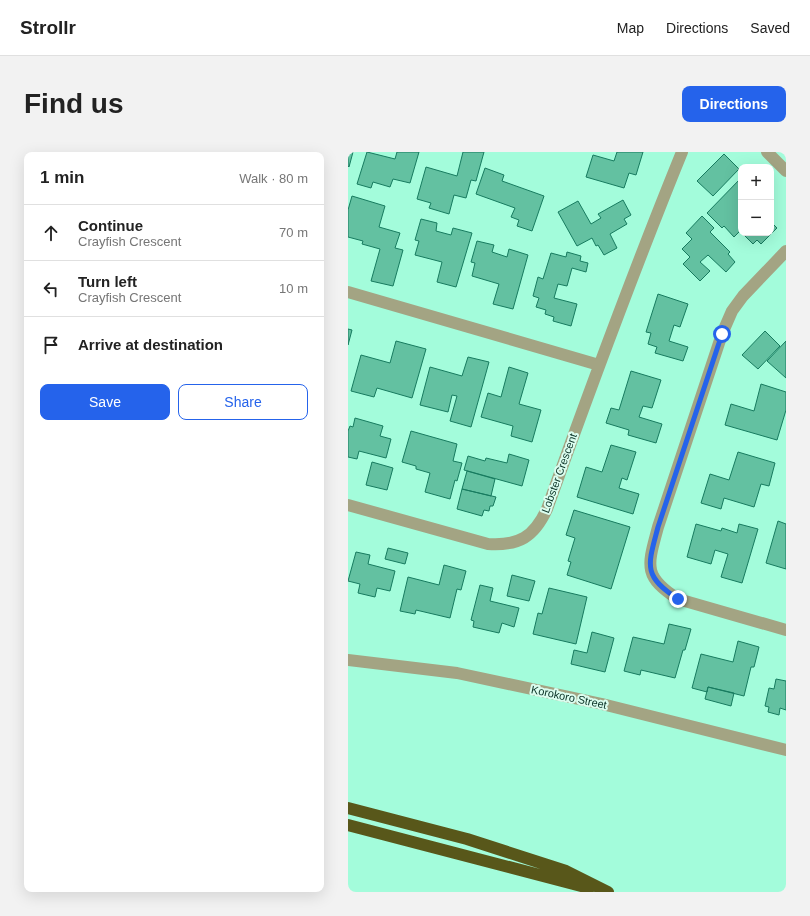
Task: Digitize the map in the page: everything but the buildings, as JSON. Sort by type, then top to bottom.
[{"type":"highway","points":[[348,808],[467,839],[566,871],[608,892]]},
{"type":"highway","points":[[348,824],[603,892]]},
{"type":"street","name":"Lobster Crescent","points":[[348,505],[488,544],[501,545],[527,537],[541,522],[547,509],[654,219],[682,152]]},
{"type":"street","points":[[767,152],[786,171]]},
{"type":"street","points":[[786,251],[743,296],[732,311],[722,334],[658,527],[652,550],[650,568],[654,580],[678,599],[786,630]]},
{"type":"street","points":[[348,292],[599,365]]},
{"type":"street","name":"Korokoro Street","points":[[348,660],[457,673],[602,704],[786,750]]},
{"type":"route","points":[[678,599],[654,580],[650,568],[652,550],[658,527],[722,334]]}]
